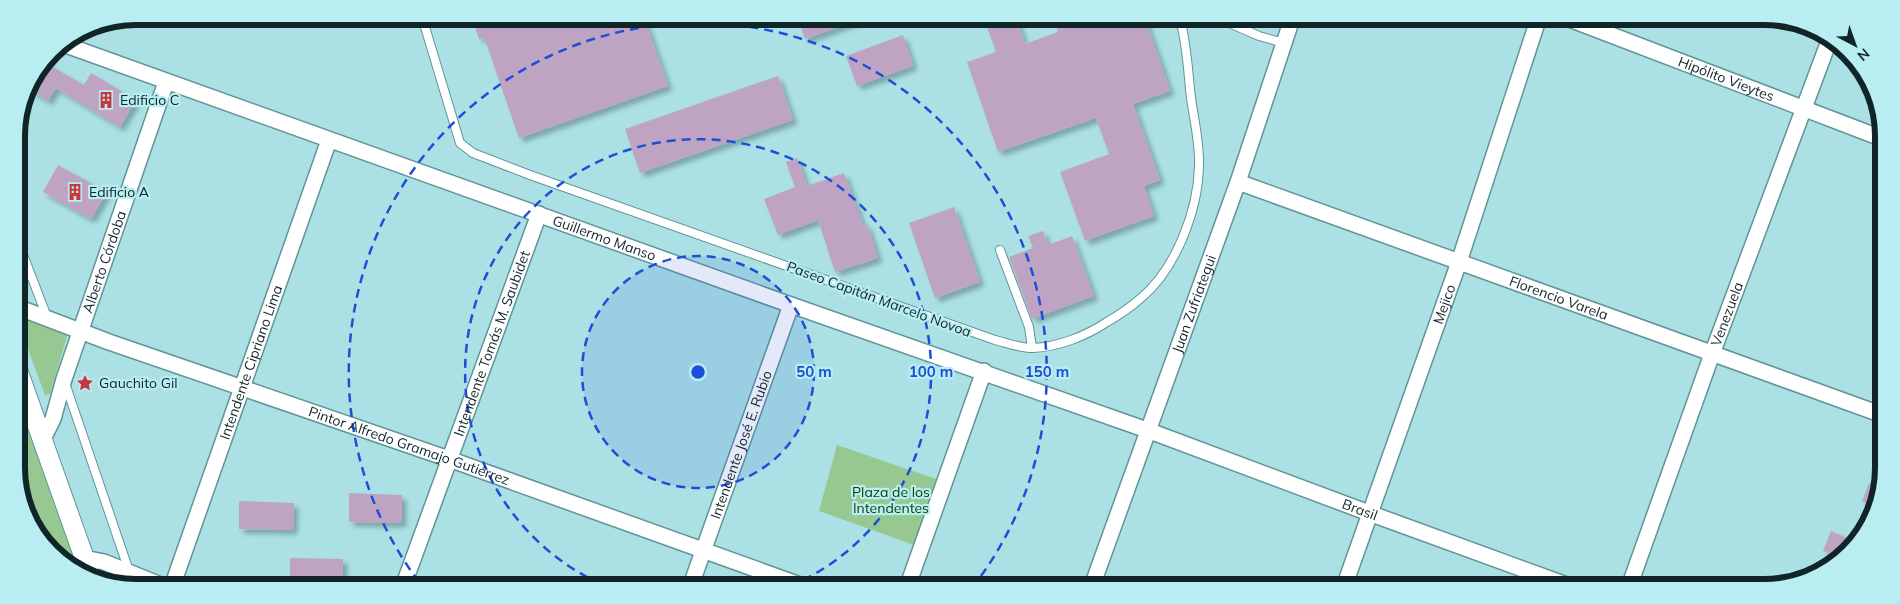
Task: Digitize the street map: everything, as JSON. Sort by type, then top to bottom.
[{"type":"street","name":"Juan Zufriategui","points":[[1095,579],[1238,182],[1290,25]]},
{"type":"street","name":"Mejico","points":[[1346,579],[1459,262],[1536,25]]},
{"type":"street","name":"Hipólito Vieytes","points":[[1585,25],[1875,136]]},
{"type":"street","name":"Venezuela","points":[[1632,579],[1712,354],[1827,45]]},
{"type":"street","name":"Guillermo Manso","points":[[70,47],[791,305],[1148,430]]},
{"type":"street","name":"Alberto Córdoba","points":[[42,441],[53,419],[80,330],[166,82]]},
{"type":"street","name":"Intendente Cipriano Lima","points":[[175,579],[329,140]]},
{"type":"street","name":"Florencio Varela","points":[[1238,182],[1875,412]]},
{"type":"street","name":"Intendente Tomás M. Saubidet","points":[[406,579],[539,214]]},
{"type":"street","name":"Intendente José E. Rubio","points":[[693,579],[791,305]]},
{"type":"street","name":"Pintor Alfredo Gramajo Gutiérrez","points":[[25,309],[783,579]]},
{"type":"street","points":[[910,579],[984,371]]},
{"type":"street","points":[[25,391],[87,566],[104,562],[146,579]]},
{"type":"street","name":"Brasil","points":[[1148,430],[1369,514],[1550,579]]},
{"type":"lane","name":"Paseo Capitán Marcelo Novoa","points":[[424,25],[460,143],[473,153],[539,179],[977,334],[1032,348],[1055,344],[1093,332],[1120,315],[1143,297],[1167,267],[1179,245],[1191,215],[1197,188],[1199,164],[1181,25]]},
{"type":"lane","points":[[1234,25],[1259,36],[1284,43]]},
{"type":"lane","points":[[1000,250],[1029,327],[1032,348]]},
{"type":"lane","points":[[25,259],[47,317]]},
{"type":"lane","points":[[64,379],[129,572]]},
{"type":"green space","points":[[25,319],[61,329],[67,336],[50,394],[45,395],[25,341]]},
{"type":"green space","points":[[25,407],[75,561],[57,547],[33,511],[25,475]]},
{"type":"green space","name":"Plaza de los Intendentes","points":[[837,445],[939,480],[917,546],[819,511]]},
{"type":"green space","points":[[103,567],[130,579],[121,578],[97,572]]},
{"type":"building","points":[[475,25],[646,25],[668,86],[519,138],[484,37],[479,39]]},
{"type":"building","points":[[800,25],[845,25],[805,39]]},
{"type":"building","points":[[986,25],[1018,25],[1025,44],[1058,32],[1056,25],[1147,25],[1170,91],[1133,104],[1160,180],[1144,186],[1154,216],[1085,241],[1060,172],[1109,154],[1096,118],[998,152],[967,62],[996,52]]},
{"type":"building","points":[[903,35],[913,66],[857,86],[846,56]]},
{"type":"building","name":"Edificio C","points":[[50,65],[84,85],[91,73],[136,100],[120,127],[56,88],[48,101],[33,92]]},
{"type":"building","points":[[778,76],[793,120],[640,173],[625,129]]},
{"type":"building","points":[[797,158],[807,186],[844,173],[863,225],[867,224],[878,258],[835,272],[818,220],[778,235],[764,199],[795,187],[786,162]]},
{"type":"building","name":"Edificio A","points":[[58,165],[107,192],[91,219],[43,192]]},
{"type":"building","points":[[954,207],[980,282],[935,298],[909,223]]},
{"type":"building","points":[[1043,231],[1048,245],[1072,236],[1094,296],[1032,319],[1009,257],[1033,248],[1028,236]]},
{"type":"building","points":[[1869,483],[1874,485],[1869,504],[1862,501]]},
{"type":"building","points":[[349,493],[402,495],[402,523],[349,522]]},
{"type":"building","points":[[239,501],[294,503],[293,530],[239,529]]},
{"type":"building","points":[[1831,531],[1850,539],[1833,555],[1823,551]]},
{"type":"building","points":[[290,558],[343,559],[343,579],[290,579]]},
{"type":"place","name":"Edificio C","points":[[106,100]]},
{"type":"place","name":"Edificio A","points":[[75,192]]},
{"type":"place","name":"Gauchito Gil","points":[[85,383]]}]
